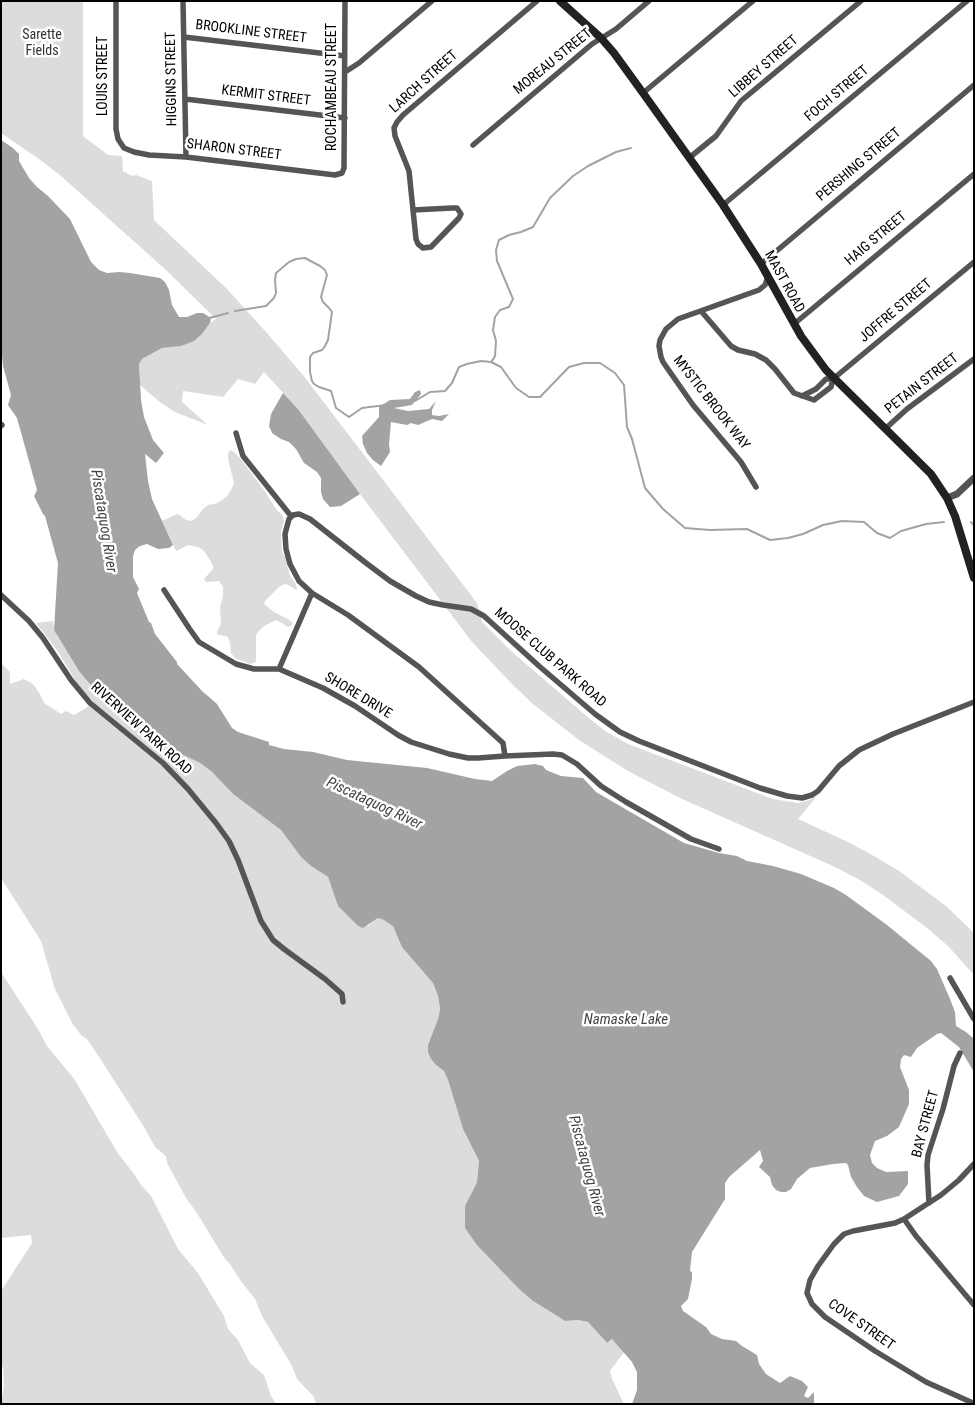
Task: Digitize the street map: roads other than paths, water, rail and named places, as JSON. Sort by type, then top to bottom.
[{"type":"main road","name":"MAST ROAD","points":[[560,1],[601,38],[643,93],[723,205],[761,264],[813,354],[833,379],[931,474],[947,498],[974,578]]},
{"type":"street","name":"LOUIS STREET","points":[[116,1],[116,129],[118,139],[124,148]]},
{"type":"street","name":"HIGGINS STREET","points":[[183,1],[186,157]]},
{"type":"street","name":"ROCHAMBEAU STREET","points":[[342,173],[344,168],[345,118],[345,1]]},
{"type":"street","points":[[345,72],[359,63],[432,1]]},
{"type":"street","name":"LARCH STREET","points":[[413,210],[457,208],[461,214],[434,245],[426,249],[420,247],[416,242],[409,171],[395,136],[394,128],[396,122],[537,1]]},
{"type":"street","name":"MOREAU STREET","points":[[473,144],[592,44],[616,29],[649,1]]},
{"type":"street","points":[[643,93],[753,1]]},
{"type":"street","name":"LIBBEY STREET","points":[[689,158],[716,136],[734,108],[745,97],[861,1]]},
{"type":"street","name":"FOCH STREET","points":[[723,205],[967,1]]},
{"type":"street","name":"BROOKLINE STREET","points":[[184,36],[345,56]]},
{"type":"street","name":"PERSHING STREET","points":[[761,264],[974,85]]},
{"type":"street","name":"KERMIT STREET","points":[[185,99],[345,118]]},
{"type":"street","name":"SHARON STREET","points":[[124,148],[139,154],[186,157],[335,175],[342,173]]},
{"type":"street","name":"HAIG STREET","points":[[794,324],[974,174]]},
{"type":"street","name":"JOFFRE STREET","points":[[833,379],[974,262]]},
{"type":"street","name":"MYSTIC BROOK WAY","points":[[756,487],[741,462],[693,405],[663,362],[659,346],[666,329],[678,319],[759,290],[765,285],[768,277]]},
{"type":"street","points":[[701,311],[731,346],[766,360],[794,393],[802,396],[814,400],[831,386],[833,379],[826,379],[816,389],[802,396]]},
{"type":"street","name":"PETAIN STREET","points":[[885,429],[907,409],[974,359]]},
{"type":"street","points":[[236,433],[243,456],[291,516],[286,529],[288,557],[296,576],[312,593],[348,615],[419,667],[503,743],[505,756],[553,754],[568,757],[601,786],[618,798],[691,838],[719,849]]},
{"type":"street","points":[[947,498],[957,494],[974,478]]},
{"type":"street","name":"MOOSE CLUB PARK ROAD","points":[[291,516],[299,514],[310,519],[366,563],[409,593],[436,604],[471,609],[484,616],[588,708],[620,732],[640,742],[760,788],[787,796],[802,798],[812,795],[818,791],[839,766],[859,750],[893,734],[974,702]]},
{"type":"street","points":[[164,590],[194,636],[205,646],[243,666],[264,670],[279,669],[312,593]]},
{"type":"street","name":"RIVERVIEW PARK ROAD","points":[[1,595],[29,621],[43,638],[71,680],[90,703],[163,763],[188,789],[229,841],[261,921],[273,940],[342,994],[343,1002]]},
{"type":"street","name":"SHORE DRIVE","points":[[279,669],[335,694],[411,742],[468,758],[505,756]]},
{"type":"street","points":[[950,978],[974,1019]]},
{"type":"street","name":"BAY STREET","points":[[928,1203],[928,1154],[946,1099],[954,1066],[960,1053]]},
{"type":"street","name":"COVE STREET","points":[[973,1403],[926,1382],[874,1351],[825,1317],[812,1304],[808,1297],[807,1289],[814,1273],[834,1244],[844,1234],[895,1223],[904,1219],[952,1186],[974,1164]]},
{"type":"street","points":[[904,1219],[974,1305]]},
{"type":"water","name":"Namaske Lake","points":[[1,140],[19,154],[19,161],[29,178],[70,219],[91,262],[99,270],[107,273],[130,273],[160,278],[165,282],[169,290],[172,305],[179,317],[203,313],[211,318],[210,323],[202,334],[194,341],[181,346],[162,348],[142,359],[139,364],[144,417],[153,440],[164,453],[156,463],[145,454],[148,481],[152,499],[173,545],[169,548],[158,549],[147,544],[135,550],[133,556],[133,577],[139,589],[137,593],[155,634],[177,664],[217,704],[232,728],[238,732],[269,742],[269,745],[284,749],[313,752],[347,760],[427,768],[475,779],[492,781],[517,766],[535,764],[543,766],[546,770],[561,776],[583,778],[596,792],[684,843],[801,874],[834,888],[887,925],[931,961],[937,969],[955,1012],[956,1026],[974,1039],[974,1072],[959,1047],[941,1033],[917,1048],[911,1057],[904,1055],[901,1059],[900,1067],[909,1090],[909,1104],[899,1127],[887,1136],[875,1141],[870,1155],[872,1163],[877,1168],[886,1172],[908,1171],[908,1184],[899,1196],[877,1202],[864,1196],[851,1177],[846,1163],[810,1168],[797,1179],[791,1189],[781,1192],[776,1190],[772,1185],[770,1177],[759,1167],[763,1161],[760,1150],[729,1177],[725,1183],[725,1199],[692,1252],[690,1271],[692,1272],[692,1279],[688,1299],[681,1306],[683,1311],[706,1327],[711,1334],[722,1339],[736,1341],[757,1355],[759,1364],[766,1374],[780,1383],[790,1376],[802,1381],[808,1387],[804,1396],[808,1398],[814,1392],[814,1404],[632,1404],[637,1390],[637,1372],[632,1362],[612,1339],[607,1343],[588,1322],[578,1320],[565,1321],[533,1301],[477,1245],[465,1228],[465,1206],[477,1182],[479,1161],[463,1129],[444,1071],[436,1065],[428,1052],[428,1045],[440,1009],[438,996],[433,983],[402,947],[393,926],[378,918],[363,928],[358,926],[338,906],[328,877],[301,857],[281,830],[233,794],[211,771],[200,763],[165,746],[91,685],[79,671],[54,630],[58,563],[45,516],[34,496],[37,490],[17,418],[8,405],[11,395],[3,366],[1,345]]},
{"type":"water","points":[[420,390],[421,394],[412,405],[394,408],[408,411],[429,409],[436,401],[432,415],[449,414],[442,421],[432,419],[418,425],[391,422],[390,452],[381,466],[367,453],[362,436],[379,417],[379,407],[390,400],[410,399],[415,392]]},
{"type":"water","points":[[283,393],[298,409],[360,494],[341,506],[330,507],[323,499],[321,478],[317,472],[304,463],[296,449],[289,442],[272,433],[269,426],[271,414]]},
{"type":"waterway","points":[[492,361],[495,356],[496,341],[493,330],[495,317],[500,310],[509,307],[513,299],[497,261],[496,250],[499,240],[533,227],[550,198],[573,176],[616,152],[631,148]]},
{"type":"waterway","points":[[235,311],[266,306],[276,293],[276,273],[289,262],[305,258],[320,266],[327,275],[321,297],[332,312],[328,340],[322,350],[313,353],[310,357],[312,381],[319,387],[331,391],[336,408],[349,417],[362,408],[386,405]]},
{"type":"waterway","points":[[209,318],[228,313]]},
{"type":"waterway","points":[[415,401],[430,392],[445,391],[452,383],[459,367],[481,361],[491,362],[501,367],[516,388],[529,397],[540,397],[569,367],[584,363],[600,363],[615,373],[624,385],[627,427],[645,488],[663,509],[685,528],[710,530],[747,529],[770,540],[788,538],[823,525],[842,521],[864,522],[877,533],[890,538],[901,531],[926,524],[944,522]]},
{"type":"waterway","points":[[971,522],[974,526]]},
{"type":"park label","name":"Sarette Fields","points":[[42,43]]},
{"type":"water label","name":"Piscataquog River","points":[[103,521]]},
{"type":"water label","name":"Piscataquog River","points":[[374,804]]},
{"type":"water label","name":"Piscataquog River","points":[[586,1166]]}]
